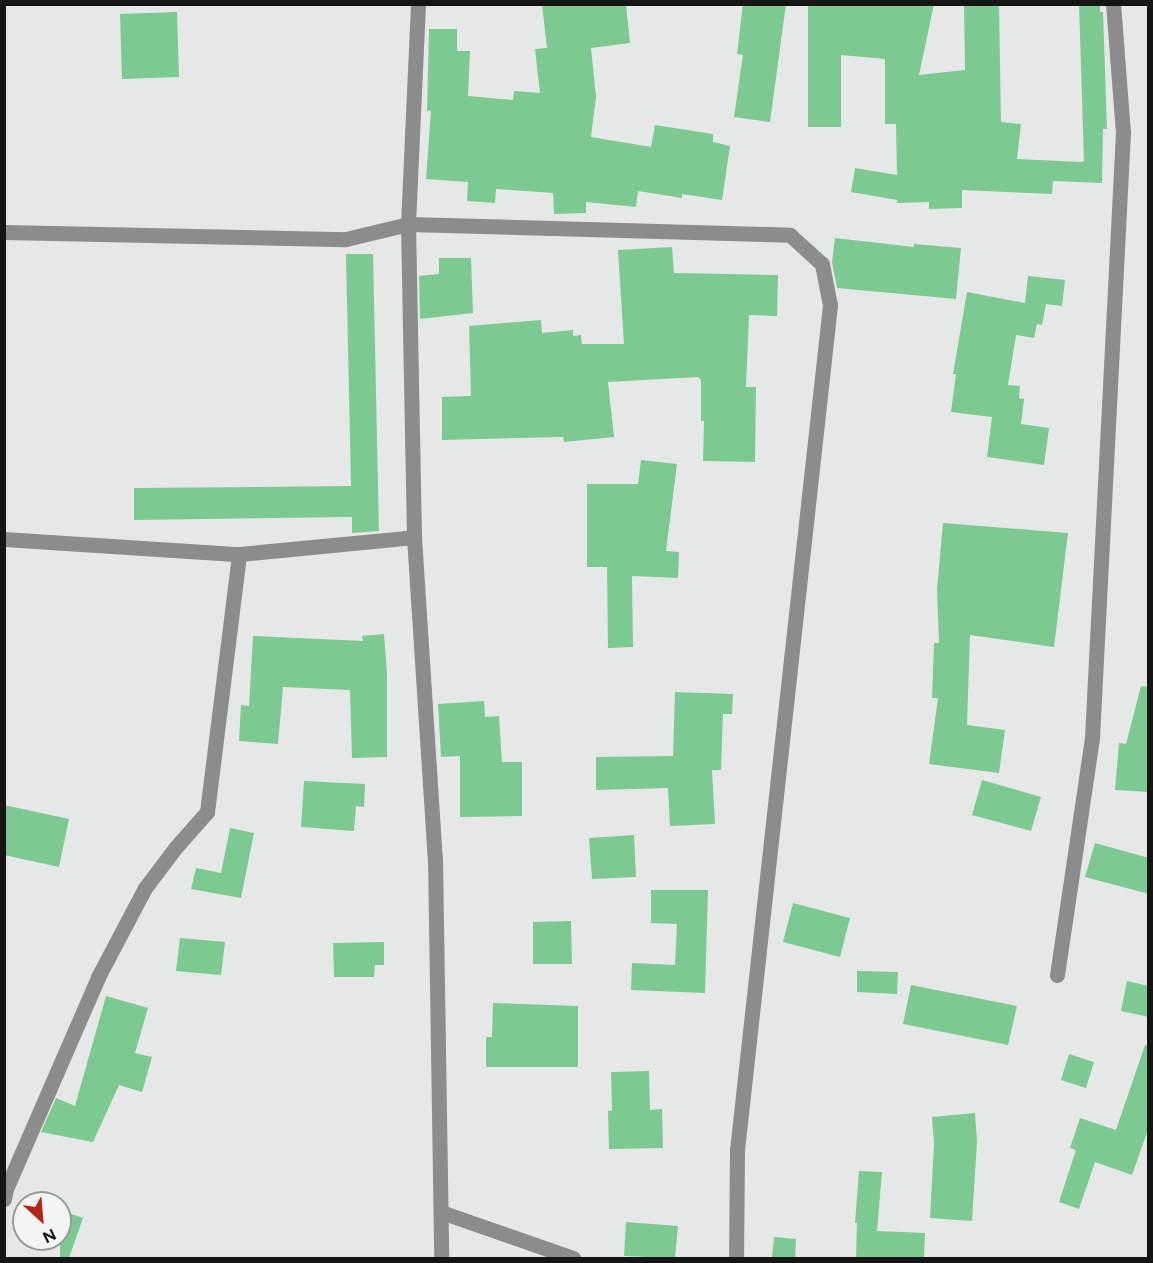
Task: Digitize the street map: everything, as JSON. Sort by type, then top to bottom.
[{"type":"street","points":[[418,4],[408,224],[414,537],[435,858],[441,1258]]},
{"type":"street","points":[[1057,975],[1092,738],[1123,133],[1113,4]]},
{"type":"street","points":[[4,232],[346,239],[408,224],[790,235],[822,264],[830,305],[737,1150],[736,1258]]},
{"type":"street","points":[[4,539],[239,554],[414,537]]},
{"type":"street","points":[[4,1199],[6,1189],[98,977],[145,888],[176,847],[207,812],[239,554]]},
{"type":"street","points":[[441,1212],[573,1258]]},
{"type":"building","points":[[542,4],[626,4],[630,43],[591,48],[596,97],[591,137],[651,147],[655,125],[713,134],[713,142],[730,146],[722,200],[682,194],[682,198],[638,191],[636,207],[586,202],[586,213],[554,214],[553,193],[496,189],[495,203],[467,201],[468,182],[426,179],[431,111],[427,111],[429,29],[457,29],[457,51],[470,51],[468,96],[513,100],[514,91],[540,93],[535,49],[547,48]]},
{"type":"building","points":[[743,4],[786,4],[770,122],[734,117],[743,55],[737,54]]},
{"type":"building","points":[[808,4],[934,4],[919,75],[965,70],[964,4],[999,4],[1001,122],[1021,124],[1017,159],[1081,162],[1084,161],[1079,4],[1100,4],[1100,12],[1103,12],[1107,129],[1103,129],[1102,183],[1053,181],[1052,194],[962,190],[962,208],[929,209],[929,202],[897,203],[897,200],[851,192],[855,168],[897,175],[896,124],[885,124],[885,59],[841,55],[841,127],[808,127]]},
{"type":"building","points":[[177,12],[179,77],[122,79],[120,14]]},
{"type":"building","points":[[835,238],[914,247],[914,244],[961,248],[956,299],[837,288],[832,262]]},
{"type":"building","points":[[672,247],[674,273],[778,275],[777,316],[749,315],[746,387],[756,387],[755,462],[703,461],[704,421],[701,421],[701,380],[698,377],[608,382],[614,437],[564,442],[563,437],[442,440],[442,397],[471,396],[469,326],[541,320],[542,333],[573,330],[573,336],[581,335],[582,344],[624,344],[618,250]]},
{"type":"building","points":[[346,254],[373,254],[379,531],[352,533],[352,517],[134,520],[134,488],[351,486]]},
{"type":"building","points":[[439,258],[471,258],[473,313],[420,319],[419,276],[439,274]]},
{"type":"building","points":[[1028,276],[1065,280],[1062,306],[1046,304],[1042,325],[1037,324],[1034,338],[1016,335],[1008,385],[1020,386],[1019,398],[1024,399],[1021,424],[1049,428],[1044,465],[987,457],[992,417],[951,412],[956,374],[953,374],[967,292],[1025,303]]},
{"type":"building","points":[[641,460],[677,464],[666,551],[679,552],[678,578],[632,576],[633,647],[608,648],[607,567],[587,567],[587,484],[638,484]]},
{"type":"building","points":[[943,523],[1068,533],[1054,647],[970,635],[967,725],[1005,730],[999,773],[929,764],[938,698],[932,698],[934,643],[939,643],[937,589]]},
{"type":"building","points":[[384,634],[387,674],[387,757],[352,758],[350,690],[283,687],[278,744],[239,741],[241,705],[249,706],[253,636],[363,641],[362,636]]},
{"type":"building","points":[[1141,686],[1149,687],[1149,792],[1115,790],[1119,743],[1126,744]]},
{"type":"building","points":[[675,692],[733,694],[732,714],[723,714],[721,770],[712,770],[715,824],[670,826],[668,788],[596,790],[596,757],[673,756]]},
{"type":"building","points":[[484,701],[485,717],[499,716],[502,762],[522,762],[522,816],[460,817],[460,756],[441,757],[438,704]]},
{"type":"building","points":[[982,780],[1041,797],[1031,831],[972,815]]},
{"type":"building","points":[[304,781],[365,784],[364,807],[356,806],[354,831],[301,827]]},
{"type":"building","points":[[4,805],[69,819],[59,867],[4,855]]},
{"type":"building","points":[[230,828],[254,833],[241,898],[191,889],[196,868],[221,873]]},
{"type":"building","points":[[634,835],[636,877],[592,879],[589,838]]},
{"type":"building","points":[[1095,843],[1149,858],[1149,894],[1085,877]]},
{"type":"building","points":[[651,890],[708,890],[705,993],[631,990],[632,963],[675,965],[677,924],[651,923]]},
{"type":"building","points":[[793,903],[850,918],[840,957],[783,942]]},
{"type":"building","points":[[571,921],[572,964],[533,964],[533,922]]},
{"type":"building","points":[[180,938],[225,942],[221,975],[176,971]]},
{"type":"building","points":[[384,942],[384,965],[375,965],[374,977],[334,977],[333,943]]},
{"type":"building","points":[[857,971],[898,972],[897,994],[857,992]]},
{"type":"building","points":[[1127,981],[1149,986],[1149,1017],[1121,1011]]},
{"type":"building","points":[[911,985],[1017,1006],[1008,1045],[903,1024]]},
{"type":"building","points":[[106,996],[148,1008],[135,1053],[152,1057],[142,1092],[119,1085],[93,1142],[41,1132],[56,1098],[75,1106]]},
{"type":"building","points":[[493,1003],[578,1006],[578,1067],[486,1067],[486,1037],[492,1037]]},
{"type":"building","points":[[1145,1045],[1149,1046],[1149,1127],[1132,1175],[1095,1162],[1079,1209],[1059,1202],[1076,1150],[1070,1148],[1080,1118],[1116,1130]]},
{"type":"building","points":[[1069,1054],[1094,1062],[1086,1088],[1061,1080]]},
{"type":"building","points":[[649,1071],[650,1110],[662,1109],[663,1148],[609,1149],[608,1111],[612,1111],[611,1072]]},
{"type":"building","points":[[975,1113],[977,1142],[972,1221],[930,1218],[934,1144],[932,1117]]},
{"type":"building","points":[[859,1171],[882,1172],[877,1231],[925,1233],[924,1258],[856,1258],[857,1223],[855,1223]]},
{"type":"building","points":[[72,1214],[83,1218],[72,1249]]},
{"type":"building","points":[[626,1222],[678,1226],[675,1258],[624,1256]]},
{"type":"building","points":[[774,1237],[796,1239],[795,1258],[772,1258]]},
{"type":"building","points":[[60,1251],[71,1251],[69,1258],[60,1258]]}]
